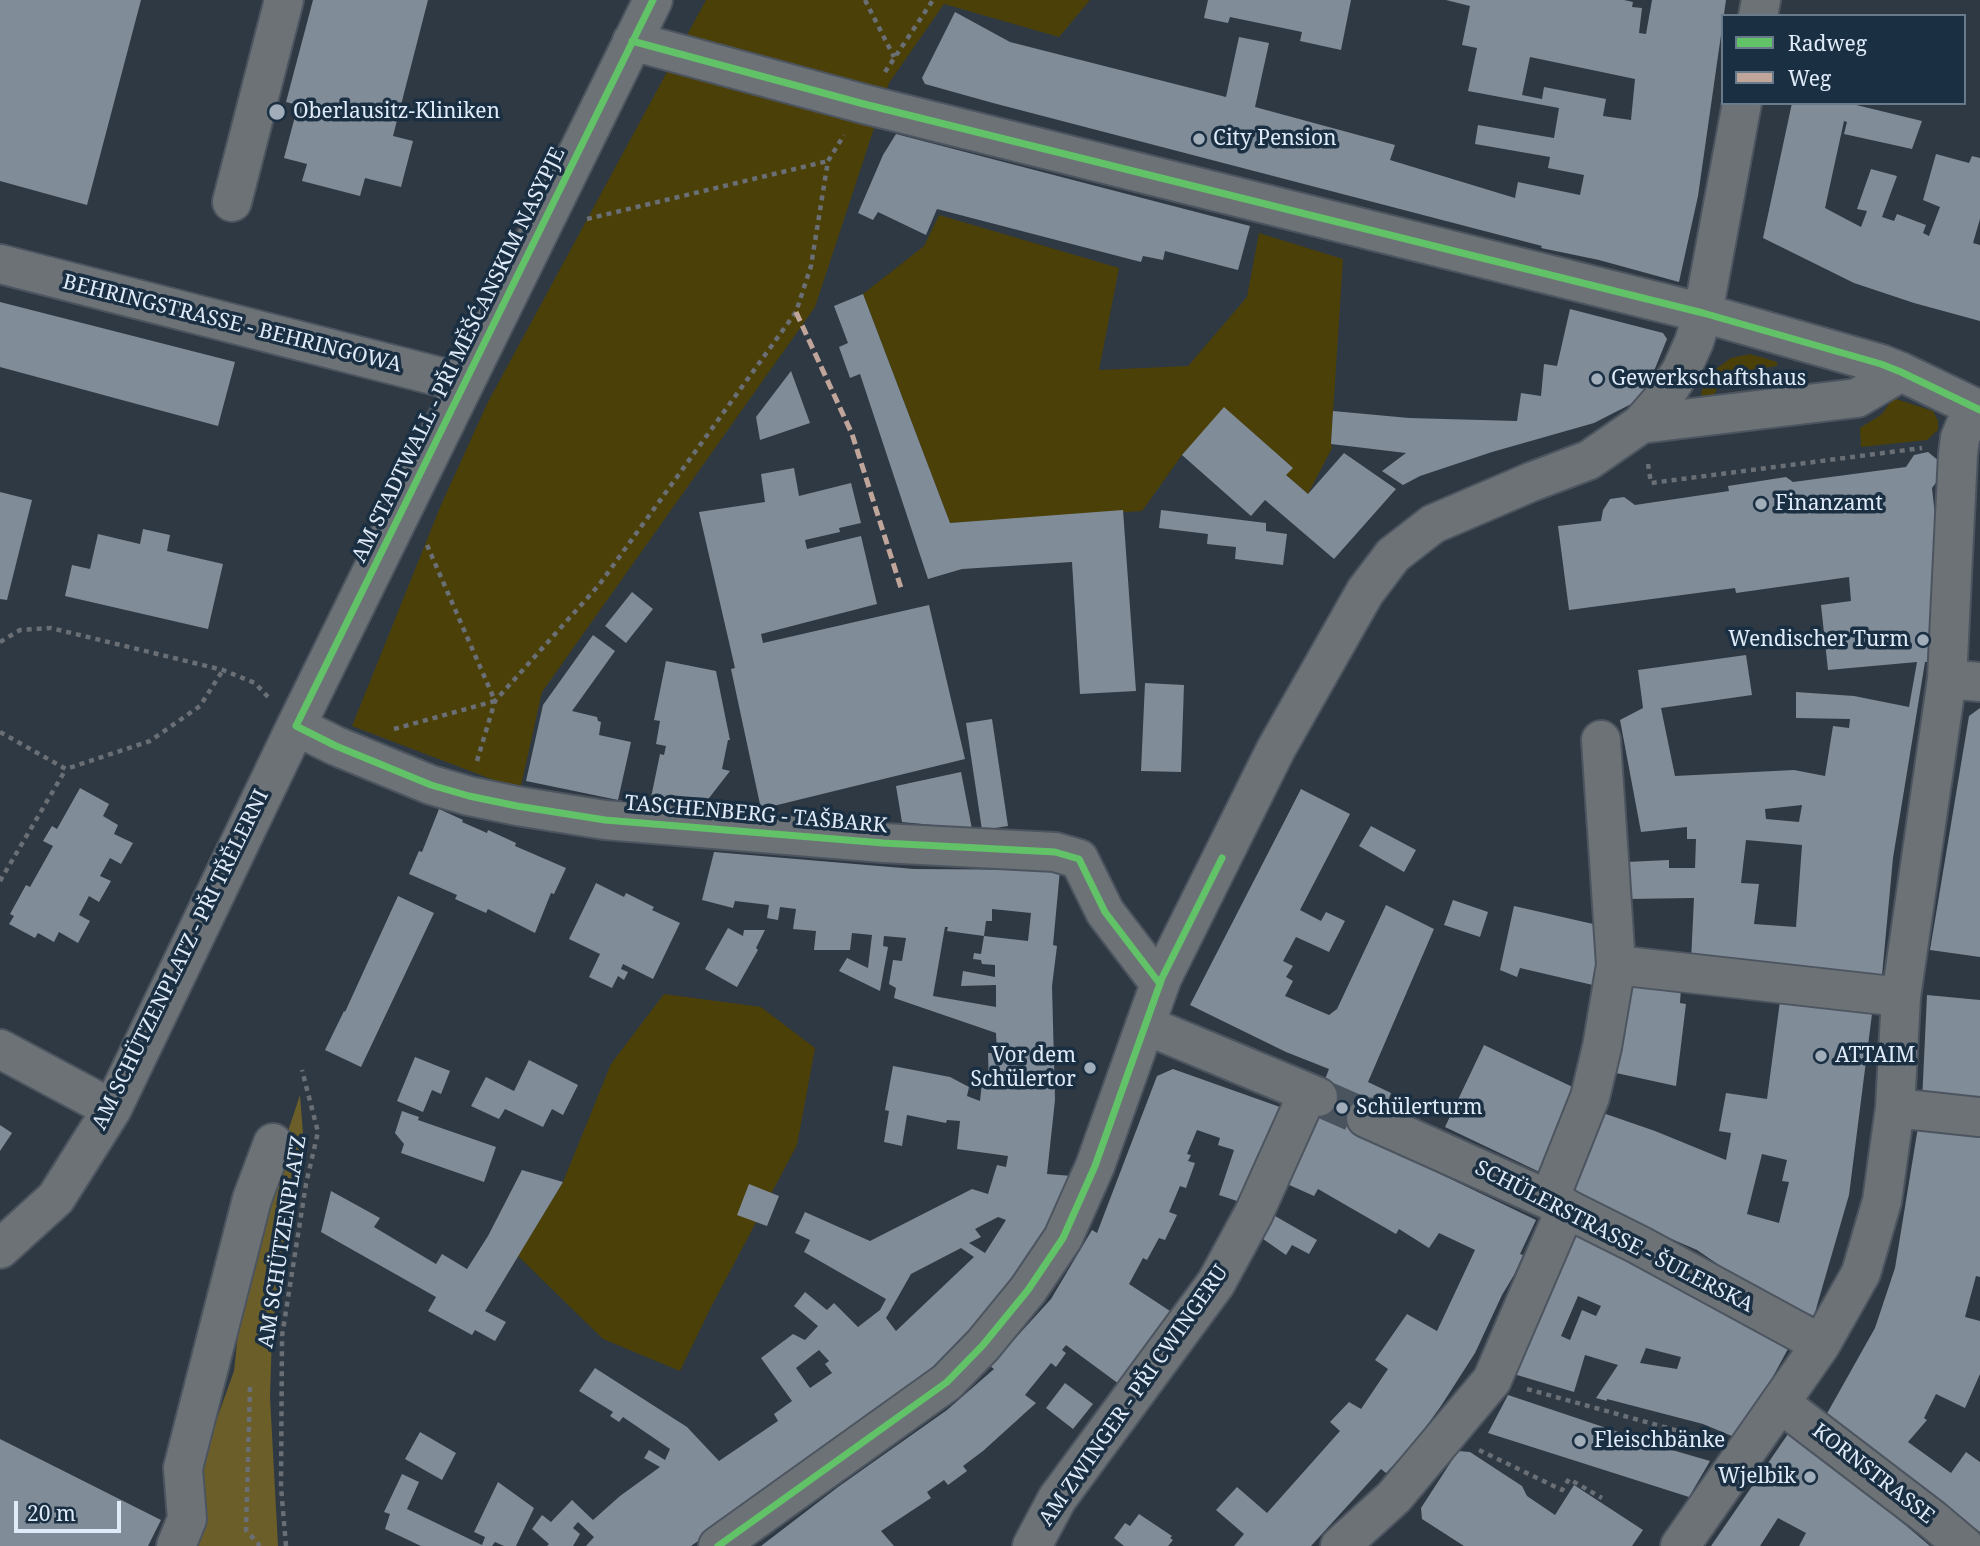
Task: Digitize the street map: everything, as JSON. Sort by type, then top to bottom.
[{"type":"street","points":[[232,202],[284,0]]},
{"type":"street","name":"AM STADTWALL - PŘI MĚŠĆANSKIM NASYPJE","points":[[296,726],[653,0]]},
{"type":"street","points":[[632,41],[864,104],[1703,313],[1901,372],[1976,409],[1961,439],[1958,454],[1963,680],[1900,997],[1895,1108],[1882,1200],[1861,1273],[1821,1344],[1680,1546]]},
{"type":"street","points":[[718,1546],[947,1382],[983,1345],[1063,1238],[1096,1166],[1160,984],[1276,749],[1366,592],[1393,555],[1433,524],[1590,460],[1641,424],[1661,401],[1681,370],[1703,313],[1742,105]]},
{"type":"street","name":"BEHRINGSTRASSE - BEHRINGOWA","points":[[0,264],[464,383]]},
{"type":"street","points":[[1641,424],[1857,398],[1901,372]]},
{"type":"street","name":"TASCHENBERG - TAŠBARK","points":[[296,726],[336,746],[430,785],[469,796],[605,820],[883,843],[1055,852],[1079,859],[1105,912],[1160,984]]},
{"type":"street","name":"AM SCHÜTZENPLATZ - PŘI TŘĚLERNI","points":[[0,1248],[56,1198],[112,1109],[296,726]]},
{"type":"street","points":[[1340,1546],[1394,1497],[1492,1380],[1557,1204],[1590,1097],[1602,1047],[1616,965],[1601,740]]},
{"type":"street","points":[[1616,965],[1900,997]]},
{"type":"street","name":"AM ZWINGER - PŘI CWINGERU","points":[[1031,1546],[1057,1499],[1216,1283],[1313,1095],[1144,1025]]},
{"type":"street","points":[[0,1049],[112,1109]]},
{"type":"street","points":[[1895,1108],[1980,1117]]},
{"type":"street","name":"SCHÜLERSTRASSE - ŠULERSKA","points":[[1366,1118],[1557,1204],[1639,1245],[1821,1344]]},
{"type":"street","points":[[176,1546],[187,1519],[183,1468],[253,1199],[273,1143]]},
{"type":"street","name":"KORNSTRASSE","points":[[1780,1403],[1964,1546]]},
{"type":"path","points":[[865,0],[894,58]]},
{"type":"path","points":[[469,796],[495,701],[599,585],[796,312],[811,266],[828,161],[933,0]]},
{"type":"path","points":[[540,230],[828,161]]},
{"type":"path","points":[[1641,424],[1651,483],[1917,447],[1958,454]]},
{"type":"path","points":[[407,499],[495,701]]},
{"type":"path","points":[[0,642],[20,630],[51,628],[223,670],[255,683],[296,726]]},
{"type":"path","points":[[0,881],[66,768],[150,741],[200,706],[223,670]]},
{"type":"path","points":[[336,746],[495,701]]},
{"type":"path","points":[[0,732],[66,768]]},
{"type":"path","points":[[1492,1380],[1747,1451]]},
{"type":"path","points":[[250,1387],[246,1530],[260,1546]]},
{"type":"path","points":[[1447,1434],[1562,1490],[1569,1479],[1602,1498]]},
{"type":"shaded area","points":[[706,0],[1090,0],[1059,37],[944,4],[889,83],[815,307],[542,692],[520,790],[352,726],[441,505],[488,402]]},
{"type":"shaded area","points":[[939,215],[1119,268],[1099,370],[1188,366],[1247,297],[1259,233],[1343,259],[1332,448],[1308,494],[1286,475],[1292,467],[1224,408],[1182,455],[1142,511],[950,523],[863,294],[924,246]]},
{"type":"shaded area","points":[[1750,354],[1777,362],[1777,366],[1724,374],[1709,406],[1701,395],[1704,383],[1712,372],[1731,358]]},
{"type":"shaded area","points":[[1893,398],[1933,411],[1938,421],[1938,430],[1927,440],[1861,447],[1860,428],[1882,414]]},
{"type":"shaded area","points":[[664,994],[761,1007],[815,1048],[797,1145],[680,1371],[603,1339],[518,1256],[563,1182],[611,1064]]},
{"type":"shaded area","points":[[300,1095],[303,1133],[291,1187],[272,1334],[270,1397],[278,1546],[193,1546],[197,1474],[234,1371],[243,1286]]},
{"type":"building","points":[[0,0],[141,0],[87,205],[0,181]]},
{"type":"building","points":[[313,0],[428,0],[393,136],[413,141],[401,187],[365,178],[360,196],[302,181],[307,164],[284,158],[298,105],[286,102]]},
{"type":"building","points":[[1208,0],[1351,0],[1341,50],[1300,41],[1302,32],[1230,17],[1228,23],[1204,18]]},
{"type":"building","points":[[1446,0],[1624,0],[1633,2],[1632,7],[1642,8],[1639,33],[1646,34],[1652,0],[1726,0],[1724,14],[1721,14],[1721,35],[1698,196],[1679,282],[993,103],[925,84],[922,78],[955,12],[1010,42],[1226,97],[1239,37],[1269,43],[1255,107],[1395,145],[1390,160],[1515,198],[1518,182],[1580,195],[1584,175],[1548,168],[1550,157],[1475,144],[1478,125],[1554,138],[1559,108],[1468,91],[1477,48],[1462,45],[1470,6]],"holes":[[[1530,57],[1635,79],[1631,120],[1603,116],[1606,99],[1544,87],[1542,99],[1522,95]]]},
{"type":"building","points":[[1792,105],[1856,105],[1922,121],[1912,149],[1844,134],[1847,122],[1844,121],[1825,208],[1861,227],[1867,211],[1857,209],[1871,169],[1897,176],[1882,217],[1894,221],[1897,214],[1926,225],[1923,233],[1929,236],[1940,207],[1923,200],[1936,154],[1969,163],[1972,156],[1980,158],[1980,219],[1973,243],[1980,245],[1980,321],[1854,283],[1763,238]]},
{"type":"building","points":[[896,134],[1250,226],[1238,270],[1165,251],[1163,260],[1143,256],[1141,262],[937,209],[926,235],[878,212],[873,220],[858,213],[883,155]]},
{"type":"building","points":[[863,294],[950,523],[1123,510],[1136,691],[1080,694],[1072,562],[962,569],[928,579],[860,374],[850,378],[839,347],[848,343],[834,306]]},
{"type":"building","points":[[0,302],[235,362],[218,426],[0,367]]},
{"type":"building","points":[[1570,309],[1663,333],[1667,339],[1643,398],[1594,423],[1492,452],[1420,476],[1403,485],[1382,471],[1406,453],[1331,444],[1333,411],[1409,418],[1517,421],[1521,393],[1541,396],[1544,364],[1557,366]]},
{"type":"building","points":[[791,371],[810,423],[760,440],[756,417]]},
{"type":"building","points":[[1224,407],[1293,468],[1286,475],[1308,494],[1344,453],[1396,489],[1334,559],[1265,500],[1251,516],[1182,455]]},
{"type":"building","points":[[1928,452],[1939,461],[1941,476],[1932,488],[1940,560],[1933,561],[1940,628],[1929,662],[1925,662],[1893,858],[1881,986],[1691,961],[1694,898],[1627,899],[1626,862],[1669,860],[1669,868],[1695,868],[1696,839],[1687,839],[1687,827],[1641,832],[1620,720],[1643,708],[1638,670],[1746,655],[1752,695],[1661,708],[1675,776],[1794,770],[1825,776],[1833,726],[1849,728],[1850,719],[1796,718],[1796,692],[1854,696],[1909,707],[1917,662],[1828,670],[1821,605],[1851,601],[1849,577],[1736,593],[1735,588],[1569,610],[1558,526],[1601,521],[1603,510],[1610,499],[1624,497],[1635,505],[1729,491],[1728,486],[1786,477],[1793,482],[1906,467],[1914,455]],"holes":[[[1802,805],[1799,822],[1766,819],[1765,809]],[[1746,840],[1802,845],[1796,927],[1754,924],[1759,884],[1741,883]]]},
{"type":"building","points":[[794,468],[799,496],[851,483],[861,523],[839,528],[840,532],[805,540],[807,549],[861,536],[877,604],[761,634],[763,643],[929,605],[965,759],[761,809],[731,669],[735,668],[699,512],[765,502],[761,474]]},
{"type":"building","points":[[0,492],[32,500],[7,600],[0,599]]},
{"type":"building","points":[[1161,510],[1266,523],[1266,531],[1287,534],[1283,565],[1235,559],[1236,547],[1207,544],[1208,534],[1159,528]]},
{"type":"building","points":[[143,529],[170,535],[167,551],[223,564],[208,629],[65,596],[72,565],[90,569],[98,534],[140,544]]},
{"type":"building","points":[[632,592],[653,609],[626,643],[605,626]]},
{"type":"building","points":[[593,635],[615,651],[572,711],[597,717],[601,722],[599,735],[631,742],[618,800],[526,781],[543,705]]},
{"type":"building","points":[[666,661],[716,671],[730,740],[722,769],[730,771],[692,820],[648,812],[660,754],[664,755],[666,746],[656,744],[660,721],[654,720]]},
{"type":"building","points":[[1145,683],[1184,685],[1181,772],[1141,771]]},
{"type":"building","points":[[1980,708],[1980,957],[1930,950],[1969,716]]},
{"type":"building","points":[[992,719],[1008,826],[982,830],[966,723]]},
{"type":"building","points":[[961,772],[972,829],[902,822],[896,786]]},
{"type":"building","points":[[80,788],[109,804],[103,816],[118,825],[114,834],[133,843],[121,864],[110,858],[100,876],[111,881],[99,902],[89,896],[79,915],[90,921],[78,943],[59,932],[54,942],[38,933],[35,938],[9,924],[14,916],[10,914],[26,885],[30,887],[53,846],[43,841],[52,826],[57,829]]},
{"type":"building","points":[[1301,789],[1350,814],[1300,910],[1321,921],[1326,912],[1345,921],[1329,952],[1296,937],[1283,961],[1293,966],[1286,977],[1293,981],[1285,996],[1329,1015],[1337,1009],[1386,905],[1434,929],[1368,1082],[1391,1093],[1388,1101],[1374,1095],[1359,1135],[1536,1220],[1520,1254],[1523,1255],[1514,1275],[1475,1353],[1414,1443],[1386,1473],[1381,1469],[1311,1546],[1234,1546],[1244,1534],[1216,1510],[1237,1487],[1267,1513],[1340,1431],[1330,1422],[1349,1402],[1361,1409],[1388,1369],[1375,1360],[1407,1314],[1437,1331],[1475,1250],[1439,1233],[1429,1248],[1399,1229],[1396,1234],[1318,1189],[1314,1196],[1278,1180],[1308,1123],[1329,1069],[1286,1052],[1190,1005]]},
{"type":"building","points":[[439,809],[566,868],[554,894],[551,893],[535,933],[488,909],[486,913],[455,899],[457,895],[409,874],[419,851],[422,852]]},
{"type":"building","points":[[1371,826],[1416,850],[1404,872],[1359,846]]},
{"type":"building","points":[[714,852],[914,869],[1060,870],[1053,945],[1057,946],[1052,986],[1055,1100],[1047,1174],[1072,1176],[1055,1230],[932,1376],[691,1546],[586,1546],[594,1537],[578,1522],[573,1528],[580,1534],[573,1546],[547,1546],[549,1544],[532,1529],[542,1515],[551,1522],[572,1500],[593,1520],[660,1467],[644,1458],[649,1450],[665,1460],[670,1449],[623,1417],[619,1422],[610,1416],[613,1412],[579,1391],[595,1368],[687,1427],[719,1461],[778,1421],[774,1414],[792,1401],[761,1358],[793,1334],[805,1340],[818,1326],[794,1306],[805,1292],[827,1310],[834,1303],[858,1327],[880,1310],[886,1299],[804,1252],[810,1240],[795,1233],[805,1212],[870,1241],[972,1189],[988,1194],[997,1165],[1006,1167],[1008,1156],[957,1149],[960,1121],[947,1120],[946,1123],[907,1115],[902,1146],[884,1142],[889,1111],[885,1110],[893,1066],[950,1077],[969,1087],[967,1096],[980,1101],[982,1083],[989,1084],[988,1053],[997,1053],[996,1033],[894,998],[896,988],[889,984],[893,960],[902,961],[906,938],[884,936],[883,946],[888,947],[880,991],[839,971],[847,958],[868,968],[872,935],[852,933],[850,950],[814,950],[816,931],[793,929],[796,909],[780,907],[778,920],[767,918],[769,905],[735,901],[733,908],[702,900]],"holes":[[[992,909],[1031,913],[1028,941],[984,936],[986,921],[992,921]],[[945,927],[948,927],[947,931],[984,936],[981,954],[974,953],[973,959],[981,960],[982,964],[995,965],[995,977],[963,971],[961,986],[996,985],[996,1007],[933,996]],[[998,1217],[1006,1220],[985,1253],[969,1243],[981,1237],[975,1229]],[[961,1248],[974,1257],[896,1331],[886,1318],[911,1274]],[[819,1350],[829,1361],[825,1364],[832,1373],[810,1388],[796,1368]]]},
{"type":"building","points":[[596,883],[624,897],[626,893],[654,907],[652,910],[680,923],[653,979],[623,964],[621,969],[628,972],[624,980],[618,976],[612,988],[589,977],[600,954],[569,939]]},
{"type":"building","points":[[398,896],[434,913],[361,1067],[325,1050]]},
{"type":"building","points":[[1453,900],[1488,912],[1480,937],[1444,925]]},
{"type":"building","points":[[1514,906],[1602,926],[1597,986],[1520,968],[1517,977],[1500,970]]},
{"type":"building","points":[[728,928],[743,936],[744,930],[765,930],[756,948],[758,950],[737,987],[705,969]]},
{"type":"building","points":[[1627,982],[1681,988],[1680,1003],[1686,1004],[1676,1086],[1616,1073]]},
{"type":"building","points":[[1927,995],[1980,1000],[1980,1107],[1922,1102]]},
{"type":"building","points":[[1780,1001],[1872,1014],[1849,1195],[1814,1316],[1760,1293],[1697,1250],[1570,1195],[1600,1112],[1726,1160],[1731,1133],[1719,1131],[1726,1093],[1767,1099]],"holes":[[[1762,1154],[1787,1160],[1782,1181],[1789,1182],[1779,1223],[1747,1214]]]},
{"type":"building","points":[[1484,1045],[1579,1090],[1548,1176],[1445,1127]]},
{"type":"building","points":[[415,1057],[450,1071],[441,1094],[432,1090],[423,1112],[397,1101]]},
{"type":"building","points":[[529,1060],[578,1085],[563,1115],[552,1109],[543,1127],[505,1109],[499,1119],[471,1106],[486,1077],[514,1091]]},
{"type":"building","points":[[1173,1069],[1280,1107],[1246,1204],[1219,1195],[1234,1150],[1218,1145],[1220,1138],[1197,1130],[1187,1154],[1191,1155],[1188,1161],[1195,1163],[1186,1188],[1180,1186],[1169,1212],[1177,1215],[1165,1240],[1159,1238],[1147,1260],[1143,1258],[1129,1284],[1170,1311],[1119,1384],[1066,1345],[1062,1350],[1066,1353],[1056,1367],[1051,1363],[1025,1395],[1036,1403],[963,1466],[967,1471],[948,1485],[944,1480],[927,1492],[931,1498],[881,1531],[894,1546],[761,1546],[838,1487],[947,1410],[994,1369],[990,1366],[1051,1299],[1092,1230],[1097,1233],[1157,1076]]},
{"type":"building","points":[[402,1111],[419,1117],[418,1120],[496,1147],[484,1182],[401,1153],[404,1144],[395,1133]]},
{"type":"building","points":[[1919,1121],[1980,1129],[1980,1277],[1976,1276],[1965,1317],[1980,1321],[1980,1374],[1965,1408],[1936,1394],[1924,1418],[1927,1420],[1908,1442],[1951,1473],[1966,1452],[1980,1462],[1980,1532],[1825,1417],[1875,1328],[1895,1268]]},
{"type":"building","points":[[0,1125],[12,1133],[0,1151]]},
{"type":"building","points":[[522,1170],[563,1182],[485,1311],[506,1322],[495,1341],[475,1330],[472,1335],[428,1311],[436,1297],[321,1232],[331,1191],[380,1218],[374,1227],[436,1264],[442,1254],[467,1269],[488,1236]]},
{"type":"building","points":[[749,1184],[779,1196],[767,1226],[737,1215]]},
{"type":"building","points":[[1268,1212],[1317,1240],[1309,1254],[1292,1245],[1286,1255],[1256,1234]]},
{"type":"building","points":[[1568,1221],[1789,1347],[1739,1439],[1703,1424],[1596,1398],[1618,1365],[1585,1355],[1574,1392],[1507,1372]],"holes":[[[1578,1296],[1601,1306],[1596,1316],[1582,1310],[1570,1340],[1561,1336]],[[1646,1348],[1681,1357],[1677,1369],[1640,1363]]]},
{"type":"building","points":[[1065,1383],[1093,1404],[1073,1429],[1046,1408]]},
{"type":"building","name":"Fleischbänke","points":[[1508,1395],[1710,1461],[1689,1497],[1488,1433]]},
{"type":"building","points":[[420,1432],[456,1453],[442,1480],[405,1459]]},
{"type":"building","points":[[1788,1434],[1877,1501],[1930,1546],[1799,1546],[1806,1533],[1778,1518],[1760,1546],[1711,1546]]},
{"type":"building","points":[[0,1439],[161,1520],[148,1546],[0,1546]]},
{"type":"building","points":[[1458,1451],[1470,1452],[1522,1486],[1527,1496],[1555,1515],[1574,1485],[1643,1530],[1632,1546],[1464,1546],[1422,1519],[1421,1508]]},
{"type":"building","points":[[402,1474],[419,1482],[407,1509],[482,1545],[485,1537],[474,1532],[498,1482],[534,1508],[516,1546],[504,1546],[495,1542],[492,1546],[421,1546],[385,1529],[390,1514],[384,1512]]},
{"type":"building","points":[[1139,1514],[1172,1536],[1170,1538],[1173,1540],[1168,1546],[1124,1546],[1114,1538],[1125,1523],[1130,1526]]},
{"type":"tunnel","points":[[1318,1097],[1366,1118]]},
{"type":"marked path","points":[[796,312],[852,434],[902,591]]},
{"type":"cycle path","points":[[653,0],[296,726],[336,746],[431,785],[517,806],[605,820],[883,843],[1055,852],[1079,859],[1105,912],[1160,984]]},
{"type":"cycle path","points":[[632,41],[864,104],[1703,313],[1881,364],[1980,410]]},
{"type":"cycle path","points":[[718,1546],[947,1382],[983,1345],[1028,1290],[1063,1238],[1095,1166],[1162,978],[1222,858]]},
{"type":"place","name":"Oberlausitz-Kliniken","points":[[277,112]]},
{"type":"place","name":"City Pension","points":[[1199,139]]},
{"type":"place","name":"Gewerkschaftshaus","points":[[1597,379]]},
{"type":"place","name":"Finanzamt","points":[[1761,504]]},
{"type":"place","name":"Wendischer Turm","points":[[1923,640]]},
{"type":"place","name":"ATTAIM","points":[[1821,1056]]},
{"type":"place","name":"Vor dem Schülertor","points":[[1090,1068]]},
{"type":"place","name":"Schülerturm","points":[[1342,1108]]},
{"type":"place","name":"Fleischbänke","points":[[1580,1441]]},
{"type":"place","name":"Wjelbik","points":[[1810,1477]]}]
